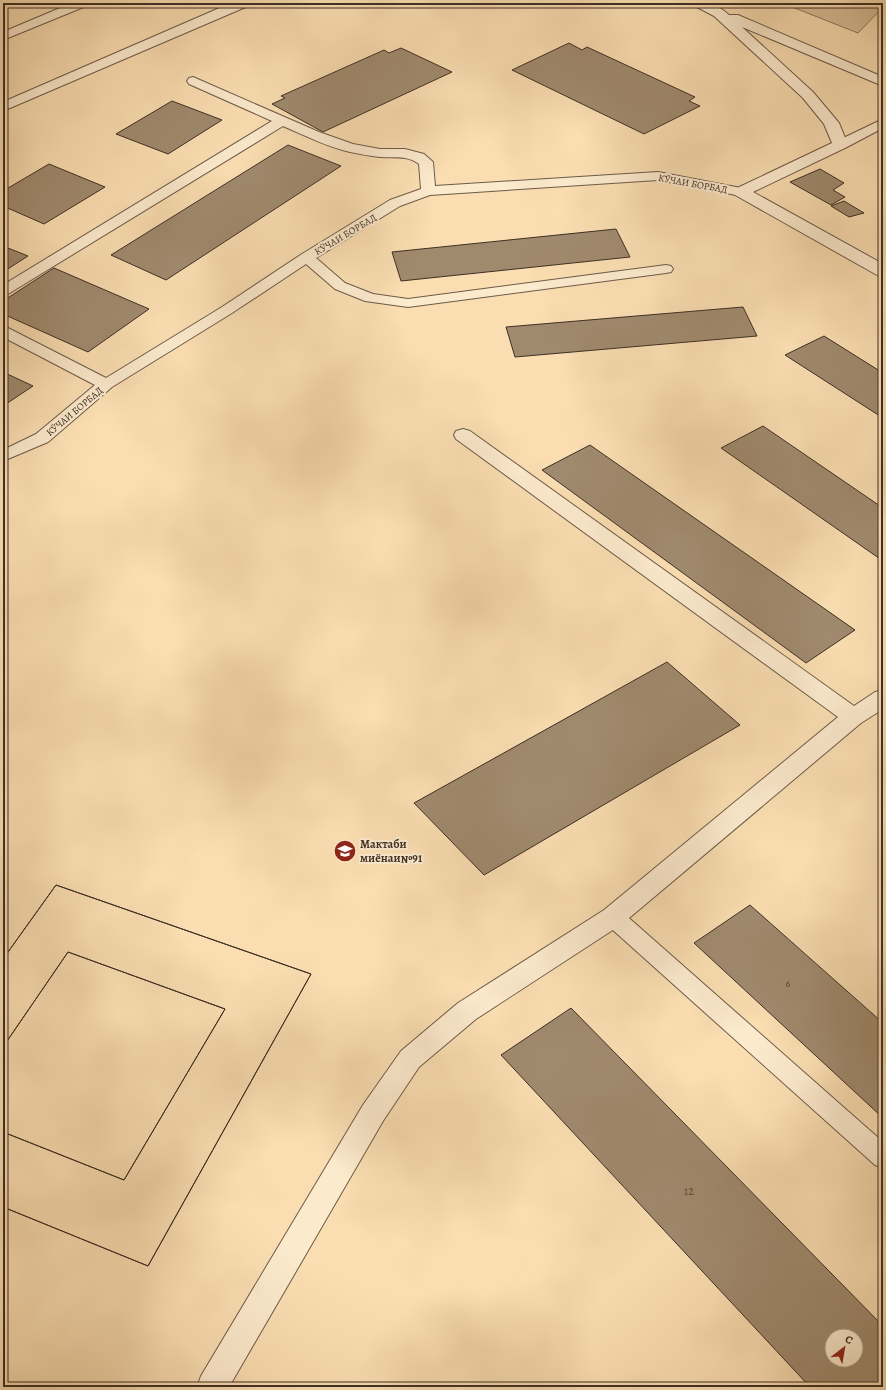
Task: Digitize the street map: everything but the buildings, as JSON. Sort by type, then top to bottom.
[{"type":"street","points":[[3,107],[243,3]]},
{"type":"street","points":[[700,3],[719,13],[883,82]]},
{"type":"street","points":[[719,13],[808,95],[831,123],[840,145],[741,192]]},
{"type":"street","points":[[741,192],[883,271]]},
{"type":"street","points":[[463,435],[853,717]]},
{"type":"street","points":[[212,1387],[373,1113],[410,1059],[467,1011],[614,917],[853,717],[883,698]]},
{"type":"lane","points":[[3,36],[82,3]]},
{"type":"lane","points":[[193,81],[314,135],[350,148],[380,153],[405,153],[419,157],[426,162],[428,191]]},
{"type":"lane","points":[[3,292],[282,121]]},
{"type":"lane","points":[[840,145],[883,123]]},
{"type":"lane","name":"КӮЧАИ БОРБАД","points":[[3,456],[42,438],[106,384],[227,310],[307,257],[395,203],[428,191],[658,176],[741,192]]},
{"type":"lane","points":[[307,257],[340,286],[370,298],[408,303],[666,269]]},
{"type":"lane","points":[[3,330],[106,384]]},
{"type":"lane","points":[[614,917],[883,1157]]},
{"type":"shaded area","points":[[782,3],[883,3],[883,7],[858,33]]},
{"type":"place","name":"Мактаби миёнаи№91","points":[[345,851]]}]
